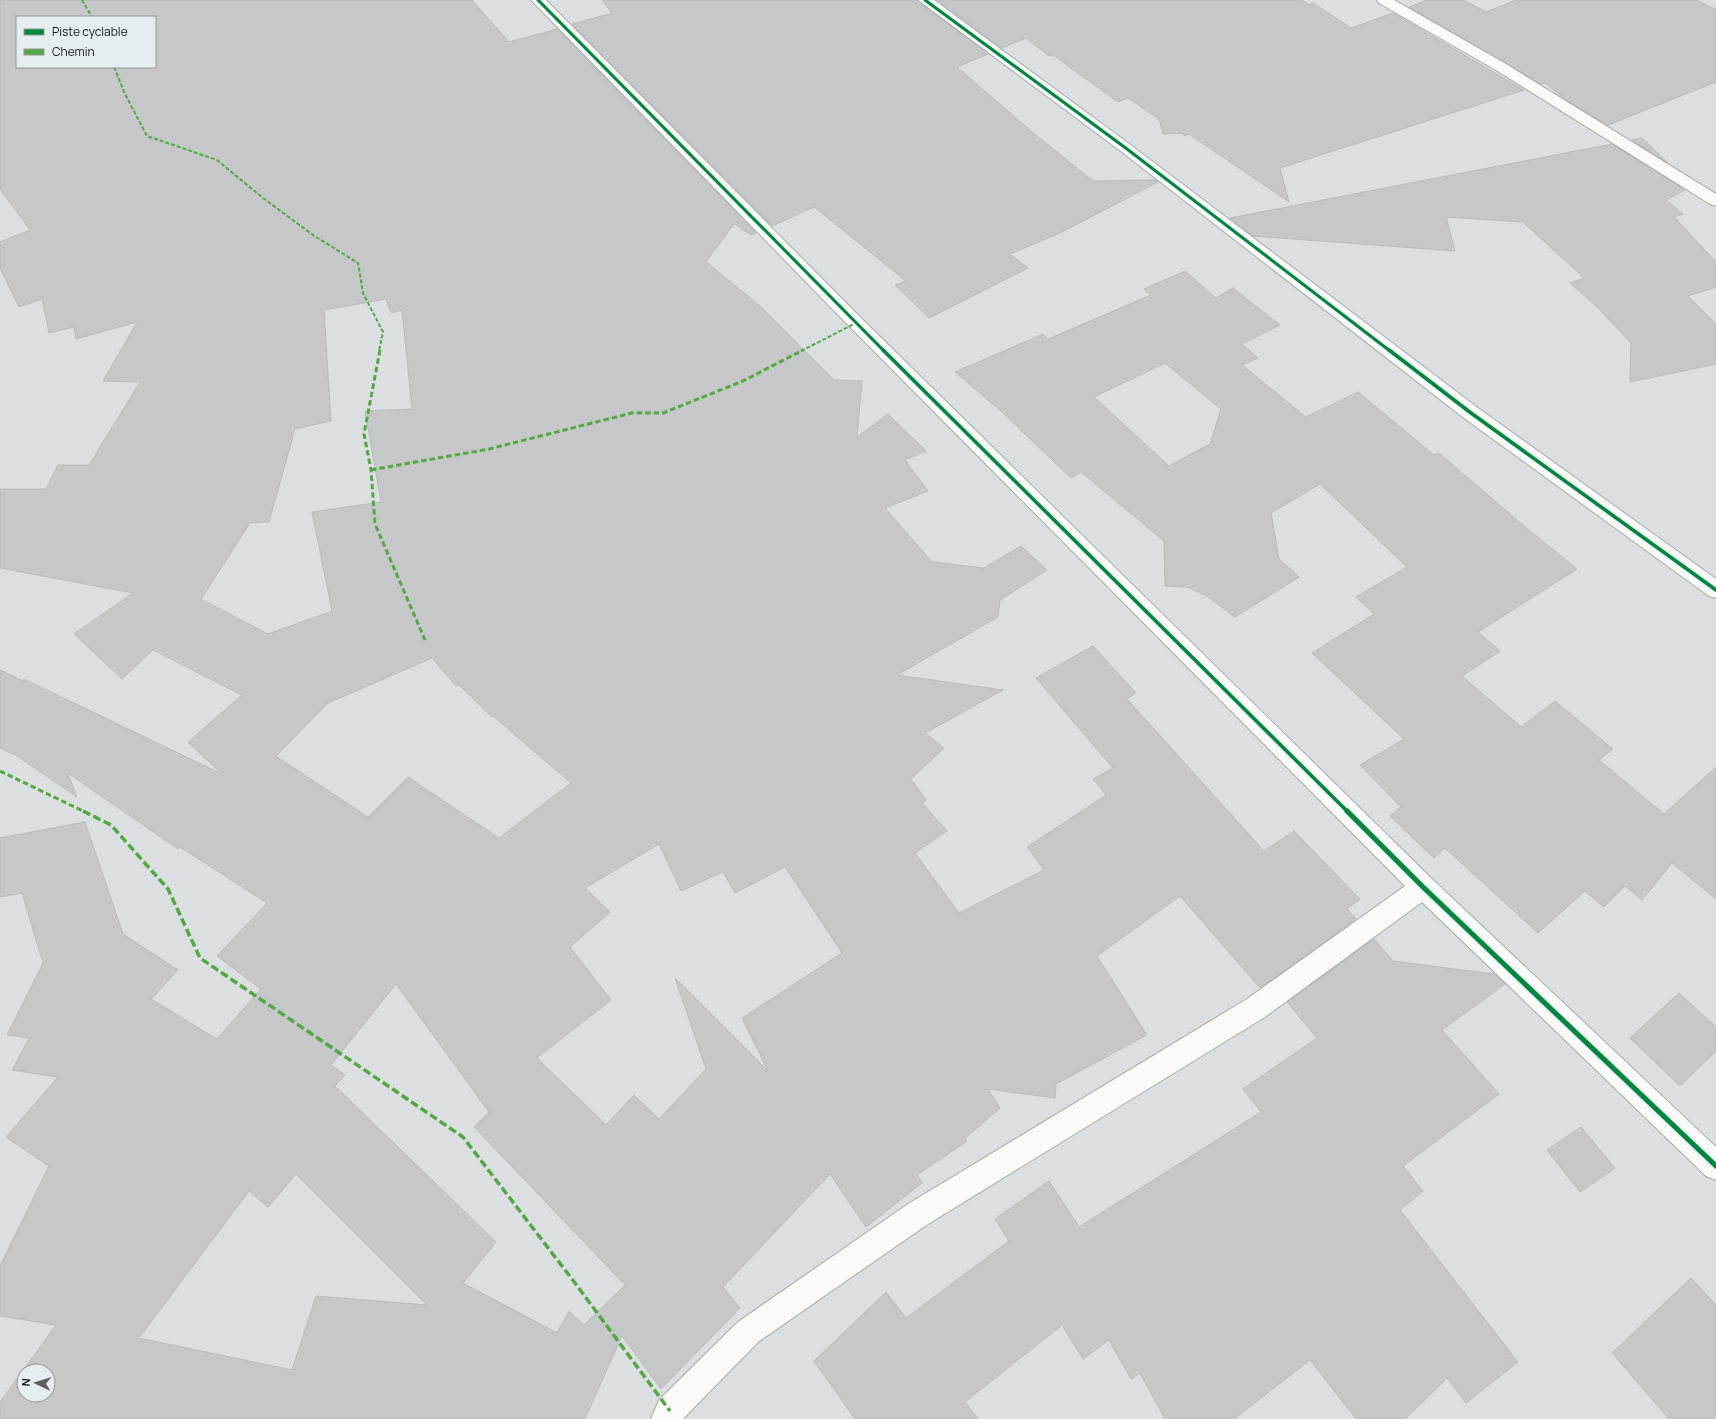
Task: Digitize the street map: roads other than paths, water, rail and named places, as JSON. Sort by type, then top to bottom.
[{"type":"street","points":[[538,0],[856,323],[1423,887],[1716,1166]]},
{"type":"street","points":[[925,0],[1127,149],[1471,413],[1716,590]]},
{"type":"street","points":[[1384,0],[1501,67],[1716,201]]},
{"type":"street","points":[[666,1419],[670,1411],[748,1332],[918,1214],[1256,1008],[1423,887]]}]
